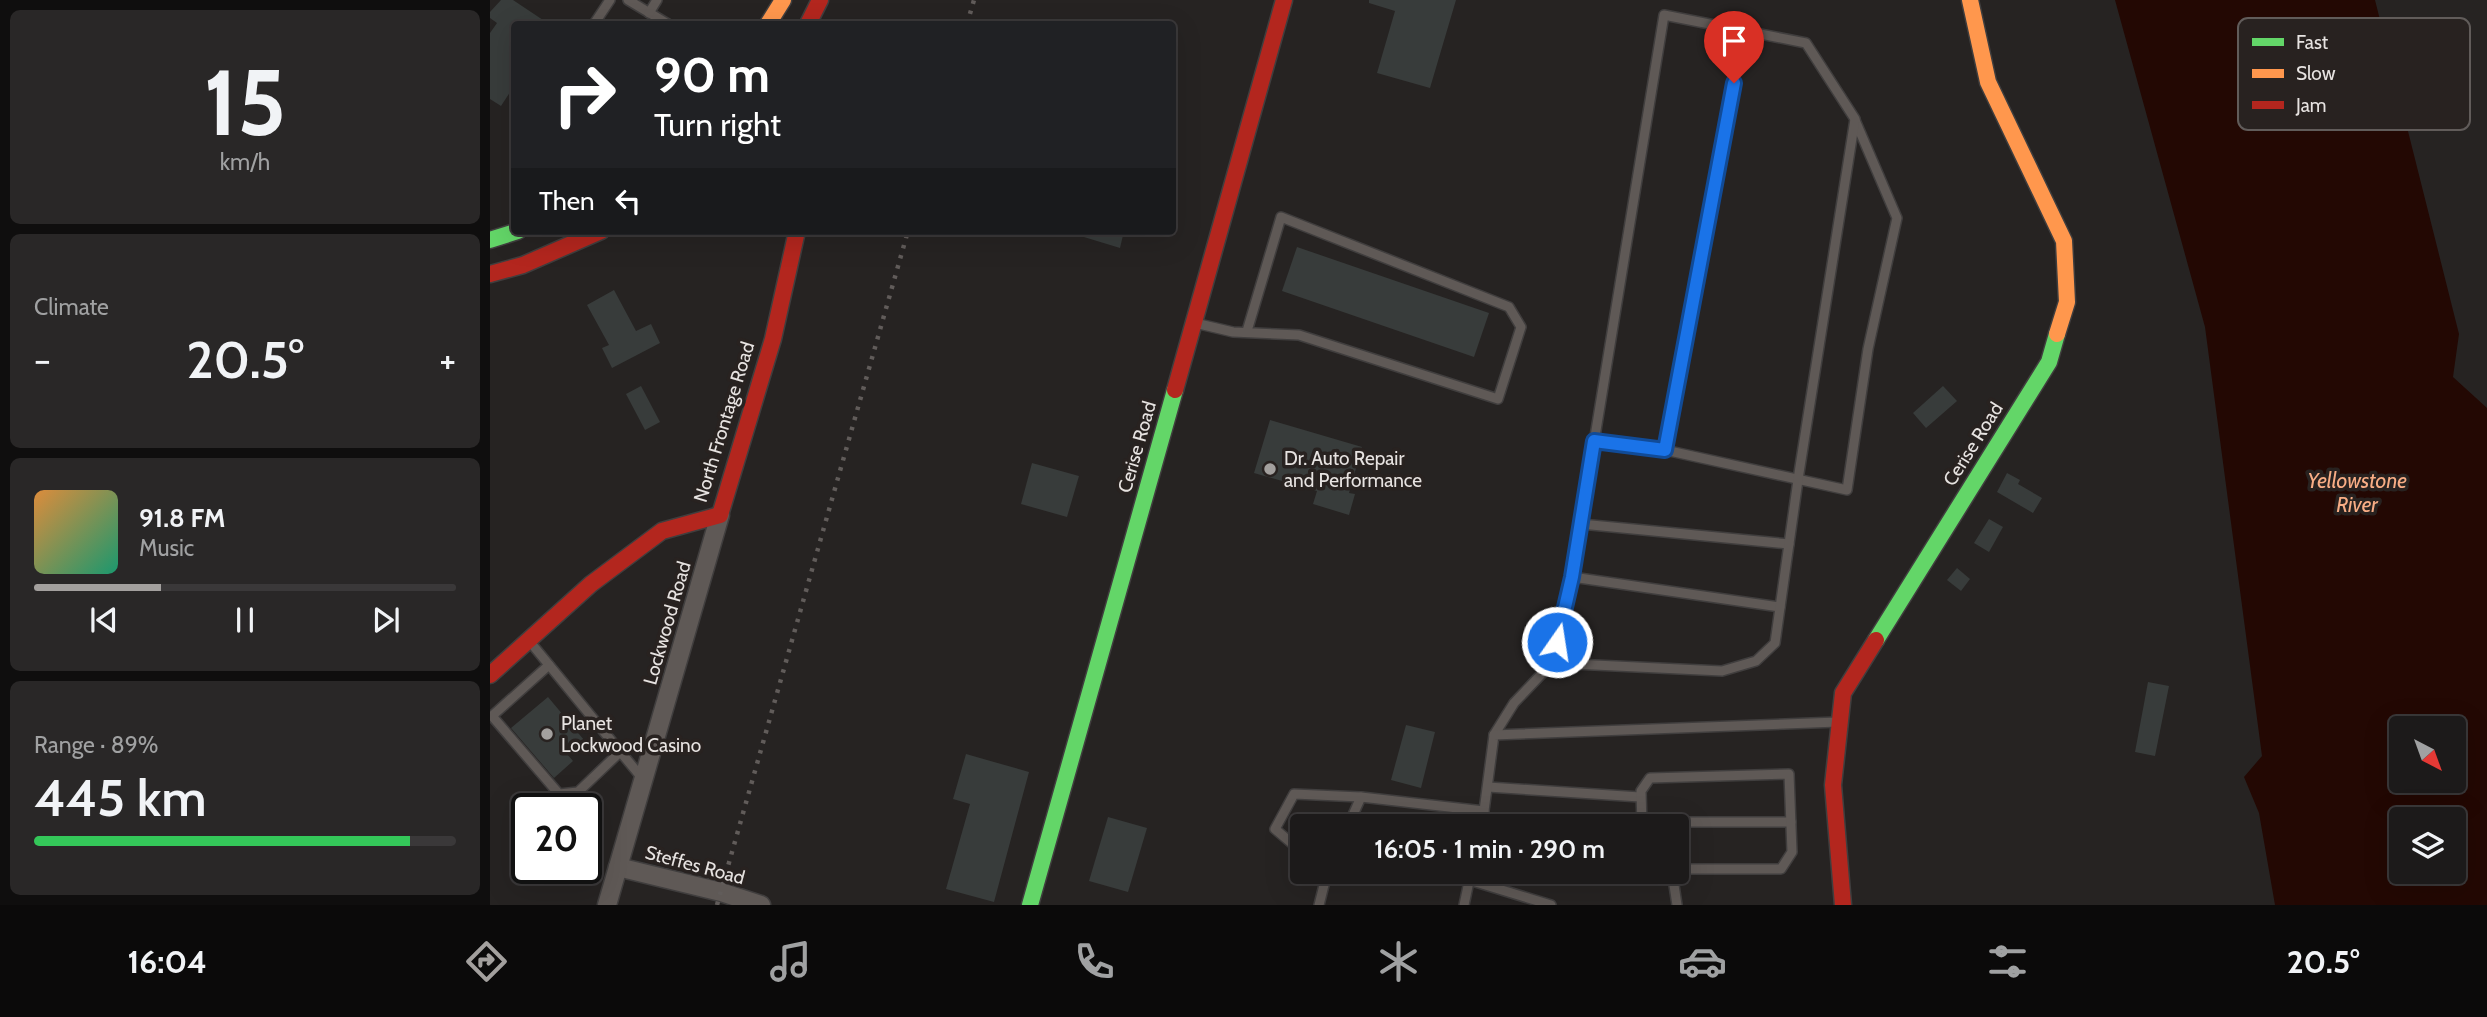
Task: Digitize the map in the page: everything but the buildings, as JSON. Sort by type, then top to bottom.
[{"type":"main road","points":[[770,21],[783,0]]},
{"type":"main road","points":[[810,21],[820,0]]},
{"type":"main road","name":"Cerise Road","points":[[1030,905],[1284,0]]},
{"type":"main road","name":"Cerise Road","points":[[1843,905],[1833,785],[1843,693],[2049,362],[2067,302],[2064,241],[1988,82],[1970,0]]},
{"type":"main road","points":[[490,240],[511,233]]},
{"type":"main road","points":[[490,274],[523,265],[592,235]]},
{"type":"main road","name":"North Frontage Road","points":[[490,675],[591,584],[662,531],[720,515],[776,325],[790,273],[796,235]]},
{"type":"street","name":"Lockwood Road","points":[[607,905],[720,515]]},
{"type":"street","name":"Steffes Road","points":[[618,867],[761,905]]},
{"type":"lane","points":[[596,21],[610,0]]},
{"type":"lane","points":[[628,0],[663,21]]},
{"type":"lane","points":[[649,13],[657,0]]},
{"type":"lane","points":[[1484,814],[1494,735],[1514,703],[1552,663],[1572,577],[1581,524],[1594,441],[1664,15],[1806,43],[1855,119],[1897,218],[1868,349],[1847,490],[1665,450],[1594,441]]},
{"type":"lane","points":[[1665,450],[1743,31]]},
{"type":"lane","points":[[1552,663],[1722,671],[1756,661],[1775,643],[1798,478],[1855,119]]},
{"type":"lane","points":[[1193,323],[1233,332],[1299,335],[1498,399],[1521,327],[1509,306],[1281,217],[1248,331]]},
{"type":"lane","points":[[1581,524],[1692,532],[1789,544]]},
{"type":"lane","points":[[1572,577],[1780,607]]},
{"type":"lane","points":[[529,640],[643,779]]},
{"type":"lane","points":[[550,665],[492,716],[559,794],[578,792],[621,751]]},
{"type":"lane","points":[[1494,735],[1840,722]]},
{"type":"lane","points":[[1641,814],[1640,797],[1650,778],[1789,774],[1792,852],[1781,869],[1689,870]]},
{"type":"lane","points":[[1488,787],[1640,797]]},
{"type":"lane","points":[[1290,842],[1275,829],[1294,794],[1361,797],[1484,811]]},
{"type":"lane","points":[[1353,814],[1361,797]]},
{"type":"lane","points":[[1689,823],[1791,822]]},
{"type":"lane","points":[[1319,905],[1324,884]]},
{"type":"lane","points":[[1464,905],[1468,884]]},
{"type":"lane","points":[[1492,884],[1551,905]]},
{"type":"lane","points":[[1675,884],[1677,905]]},
{"type":"water","name":"Yellowstone River","points":[[2115,0],[2375,0],[2380,18],[2238,18],[2238,130],[2408,130],[2459,334],[2453,377],[2487,408],[2487,905],[2275,905],[2259,813],[2244,777],[2262,756],[2205,327]]},
{"type":"railway","points":[[968,21],[974,0]]},
{"type":"railway","points":[[717,905],[907,235]]},
{"type":"traffic: fast","points":[[490,240],[511,233]]},
{"type":"traffic: fast","points":[[1876,640],[2049,362],[2057,334]]},
{"type":"traffic: fast","points":[[1030,905],[1175,390]]},
{"type":"traffic: slow","points":[[770,21],[783,0]]},
{"type":"traffic: slow","points":[[1970,0],[1988,82],[2064,241],[2067,302],[2057,334]]},
{"type":"traffic: jam","points":[[810,21],[820,0]]},
{"type":"traffic: jam","points":[[1175,390],[1284,0]]},
{"type":"traffic: jam","points":[[490,274],[523,265],[592,235]]},
{"type":"traffic: jam","points":[[490,675],[591,584],[662,531],[720,515],[773,339],[796,235]]},
{"type":"traffic: jam","points":[[1843,905],[1833,785],[1843,693],[1876,640]]},
{"type":"place","name":"Dr. Auto Repair and Performance","points":[[1270,469]]},
{"type":"place","name":"Planet Lockwood Casino","points":[[547,734]]},
{"type":"route","points":[[1557,642],[1572,577],[1594,441],[1665,450],[1734,83]]}]
